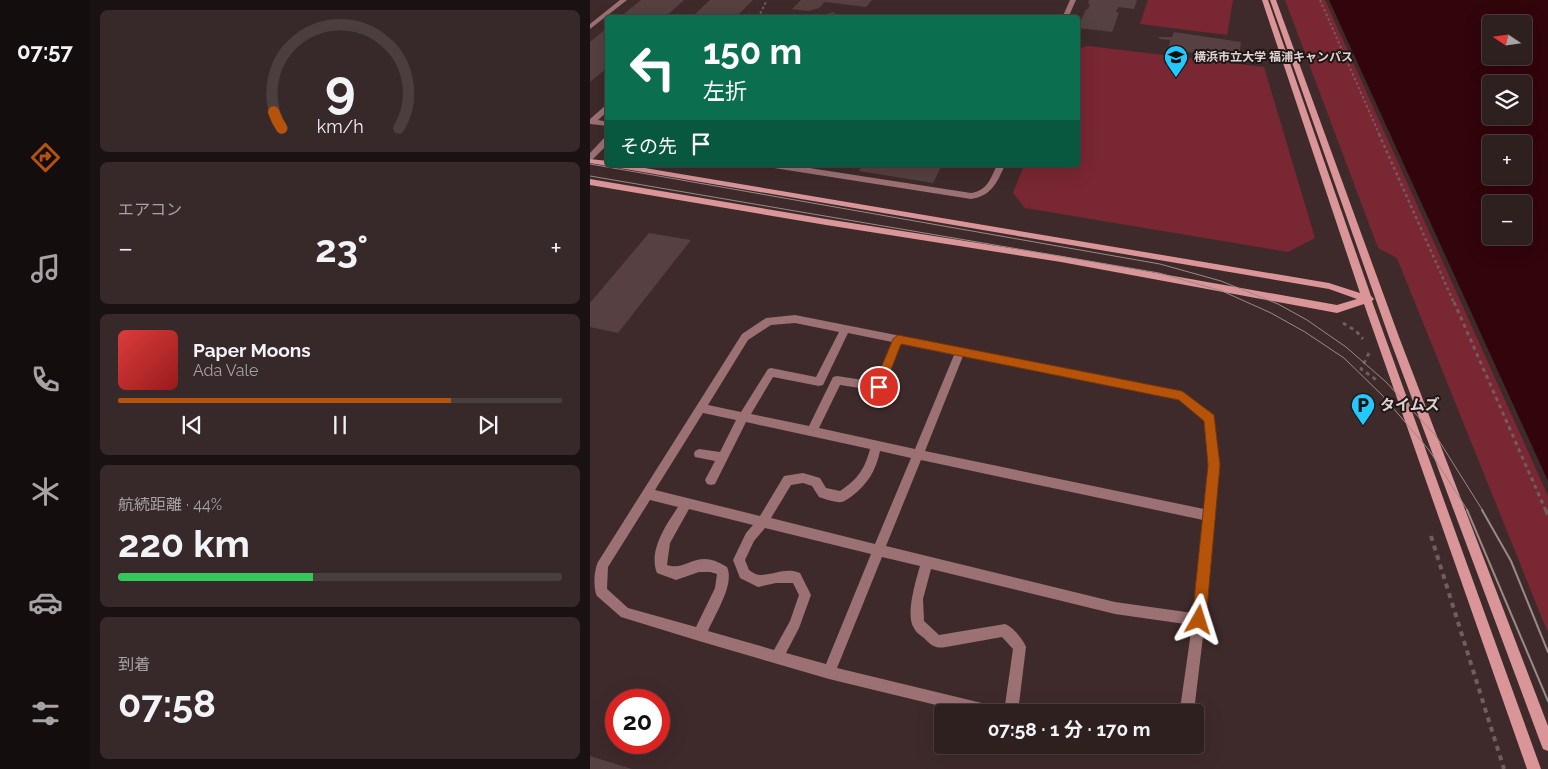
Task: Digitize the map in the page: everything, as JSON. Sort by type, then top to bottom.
[{"type":"street","points":[[1265,0],[1367,299],[1534,769]]},
{"type":"street","points":[[1273,0],[1381,299],[1548,744]]},
{"type":"street","points":[[590,161],[605,164]]},
{"type":"street","points":[[624,167],[1319,284],[1367,299],[1381,299]]},
{"type":"street","points":[[590,182],[1061,259],[1337,309],[1367,299]]},
{"type":"lane","points":[[605,15],[624,0]]},
{"type":"lane","points":[[1066,15],[1073,0]]},
{"type":"lane","points":[[590,27],[605,15]]},
{"type":"lane","points":[[591,121],[605,109]]},
{"type":"lane","points":[[591,121],[605,123]]},
{"type":"lane","points":[[590,157],[605,142]]},
{"type":"lane","points":[[787,167],[971,196],[982,194],[991,188],[1000,167]]},
{"type":"lane","points":[[958,704],[829,672],[625,613],[602,592],[602,566],[745,337],[769,321],[795,319],[1182,396],[1209,419],[1214,465],[1199,620],[1188,704]]},
{"type":"lane","points":[[710,480],[743,416],[770,372],[819,382],[845,329]]},
{"type":"lane","points":[[812,432],[837,380],[879,387],[898,339]]},
{"type":"lane","points":[[829,672],[920,454],[960,351]]},
{"type":"lane","points":[[701,408],[1209,516]]},
{"type":"lane","points":[[777,657],[795,624],[805,595],[796,577],[776,576],[758,581],[744,574],[739,560],[750,537],[762,523],[788,480],[803,478],[816,482],[823,492],[841,497],[858,485],[872,468],[876,445]]},
{"type":"lane","points":[[699,454],[722,458]]},
{"type":"lane","points":[[648,494],[1115,608],[1199,620]]},
{"type":"lane","points":[[686,504],[668,533],[659,558],[661,569],[676,574],[696,566],[711,564],[723,571],[721,589],[699,634]]},
{"type":"lane","points":[[927,561],[917,599],[918,624],[937,642],[959,640],[988,631],[1005,630],[1020,646],[1012,704]]},
{"type":"path","points":[[760,15],[767,0]]},
{"type":"path","points":[[1320,0],[1548,515]]},
{"type":"path","points":[[1341,322],[1362,338],[1370,351],[1361,369],[1379,382]]},
{"type":"path","points":[[1430,534],[1504,769]]},
{"type":"shaded area","points":[[1148,0],[1233,0],[1227,35],[1140,24]]},
{"type":"shaded area","points":[[1285,0],[1325,0],[1548,496],[1548,633],[1397,258],[1378,248]]},
{"type":"shaded area","points":[[1329,0],[1548,0],[1548,481]]},
{"type":"shaded area","points":[[1088,46],[1264,67],[1315,238],[1288,252],[1025,208],[1013,193],[1023,167],[1080,167],[1080,48]]},
{"type":"building","points":[[641,0],[684,0],[667,15],[623,15]]},
{"type":"building","points":[[710,0],[753,0],[738,15],[694,15]]},
{"type":"building","points":[[801,0],[872,0],[866,7],[825,2],[819,8],[808,11],[792,9]]},
{"type":"building","points":[[1089,0],[1137,0],[1134,9],[1118,7],[1116,12],[1119,13],[1112,32],[1080,28],[1080,23],[1090,4],[1088,4]]},
{"type":"building","points":[[834,12],[836,15],[823,15]]},
{"type":"building","points":[[605,30],[605,70],[590,82],[590,42]]},
{"type":"building","points":[[1174,32],[1241,42],[1239,58],[1168,50],[1170,40],[1158,37],[1172,37]]},
{"type":"building","points":[[861,167],[941,167],[933,183],[859,171]]},
{"type":"building","points":[[649,233],[691,240],[618,333],[590,327],[590,303]]},
{"type":"building","points":[[590,756],[632,769],[590,769]]},
{"type":"tram line","points":[[590,164],[605,167]]},
{"type":"tram line","points":[[607,167],[1160,264],[1221,281],[1278,304],[1307,320],[1346,347],[1386,382],[1436,436],[1483,511]]},
{"type":"tram line","points":[[590,176],[1159,273],[1222,291],[1271,313],[1305,332],[1344,358],[1382,395],[1429,450],[1468,511]]},
{"type":"tram line","points":[[1467,510],[1548,701]]},
{"type":"tram line","points":[[1482,510],[1511,561],[1548,652]]},
{"type":"place","name":"横浜市立大学 福浦キャンパス","points":[[1176,78]]},
{"type":"place","name":"タイムズ","points":[[1363,426]]},
{"type":"route","points":[[879,387],[898,339],[1182,396],[1209,419],[1214,465],[1199,620]]}]
